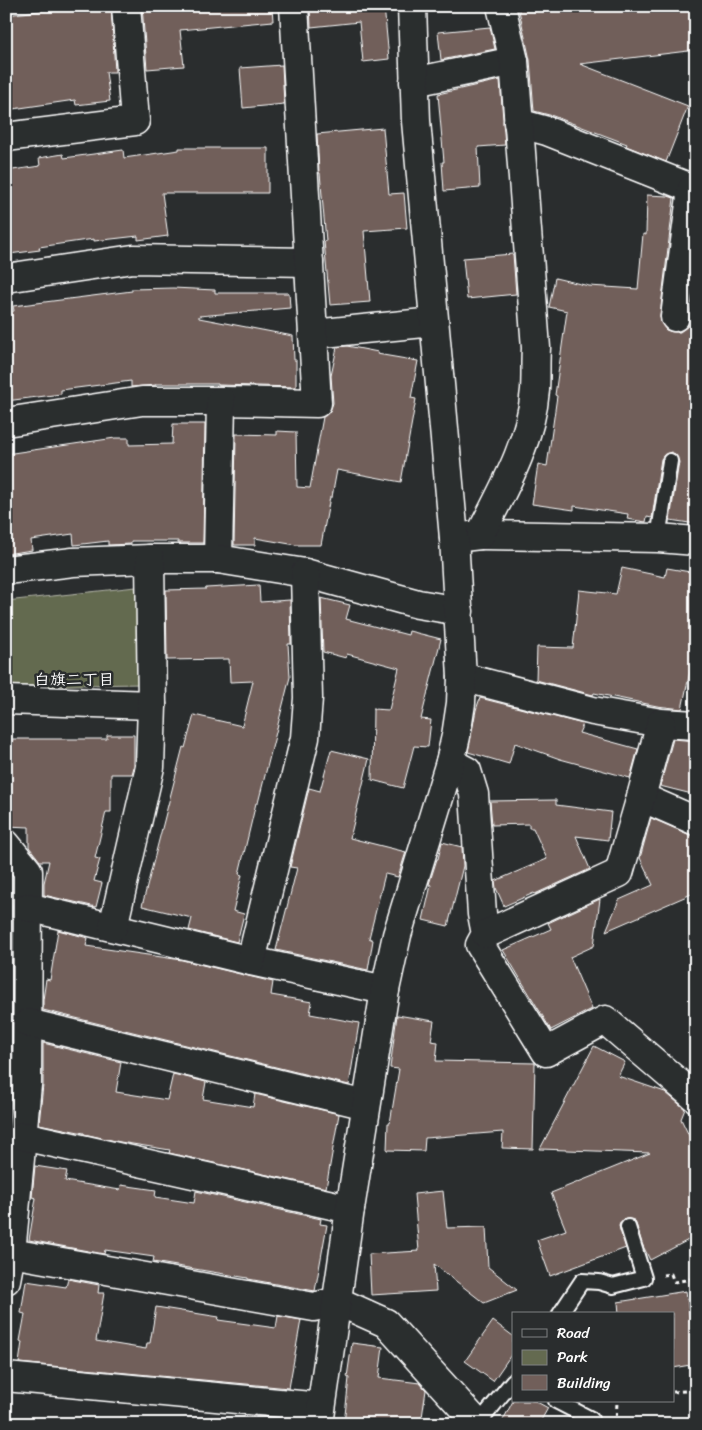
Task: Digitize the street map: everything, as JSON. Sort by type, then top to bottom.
[{"type":"street","points":[[6,137],[135,121],[126,6]]},
{"type":"street","points":[[6,422],[142,401],[317,403],[294,6]]},
{"type":"street","points":[[6,1377],[320,1415],[385,990],[397,935],[450,762],[461,703],[462,677],[458,611],[467,536],[434,322],[416,120],[412,6]]},
{"type":"street","points":[[467,536],[514,465],[524,443],[535,392],[536,348],[514,61],[501,6]]},
{"type":"street","points":[[414,82],[514,61]]},
{"type":"street","points":[[518,123],[546,131],[694,189],[675,316]]},
{"type":"street","points":[[6,278],[133,259],[309,262]]},
{"type":"street","points":[[313,334],[434,322]]},
{"type":"street","points":[[218,559],[221,401]]},
{"type":"street","points":[[467,536],[658,538],[696,541]]},
{"type":"street","points":[[113,926],[150,767],[152,705],[150,559]]},
{"type":"street","points":[[6,570],[73,562],[218,559],[305,573],[418,604],[458,611]]},
{"type":"street","points":[[251,961],[305,738],[308,698],[305,573]]},
{"type":"street","points":[[462,677],[593,711],[661,723],[696,725]]},
{"type":"street","points":[[6,700],[152,705]]},
{"type":"street","points":[[661,723],[620,873],[486,934],[480,945],[546,1052],[605,1020],[696,1098]]},
{"type":"street","points":[[450,762],[467,771],[474,794],[482,914],[486,934]]},
{"type":"street","points":[[642,797],[696,821]]},
{"type":"street","points":[[6,844],[28,871],[28,1023],[17,1085],[23,1136],[11,1253],[6,1280]]},
{"type":"street","points":[[28,907],[113,926],[251,961],[385,990]]},
{"type":"street","points":[[28,1023],[366,1106]]},
{"type":"street","points":[[23,1136],[350,1209]]},
{"type":"street","points":[[11,1253],[314,1306],[336,1301],[386,1323],[478,1424]]},
{"type":"lane","points":[[658,538],[670,461]]},
{"type":"lane","points":[[561,1312],[582,1281],[599,1282],[613,1286],[644,1278],[628,1226]]},
{"type":"lane","points":[[478,1424],[512,1382]]},
{"type":"lane","points":[[558,1402],[591,1419]]},
{"type":"path","points":[[644,1278],[671,1274],[674,1282],[696,1278]]},
{"type":"path","points":[[674,1392],[696,1390]]},
{"type":"path","points":[[616,1424],[617,1402]]},
{"type":"green space","points":[[136,587],[142,684],[6,686],[6,601]]},
{"type":"building","points":[[80,6],[111,6],[115,72],[106,72],[110,101],[76,105],[75,100],[6,110],[6,15]]},
{"type":"building","points":[[142,6],[272,6],[273,21],[180,30],[184,66],[147,69]]},
{"type":"building","points":[[310,6],[384,6],[389,59],[363,62],[359,22],[311,27]]},
{"type":"building","points":[[518,6],[696,6],[696,50],[580,64],[688,106],[666,162],[626,146],[627,144],[553,116],[534,111],[530,60]]},
{"type":"building","points":[[490,27],[495,49],[441,60],[438,32]]},
{"type":"building","points":[[282,65],[284,104],[243,108],[240,68]]},
{"type":"building","points":[[500,80],[505,145],[478,147],[480,188],[444,191],[442,162],[444,162],[438,94]]},
{"type":"building","points":[[383,128],[389,194],[404,193],[407,228],[364,231],[370,302],[330,305],[317,134]]},
{"type":"building","points":[[179,148],[268,148],[268,193],[162,193],[168,236],[138,240],[138,236],[94,241],[94,239],[39,247],[40,250],[9,254],[6,235],[6,171],[40,166],[39,158],[63,154],[64,158],[123,150],[124,158],[179,150]]},
{"type":"building","points":[[647,195],[674,198],[660,315],[661,323],[666,330],[680,332],[688,326],[696,279],[696,524],[670,520],[679,462],[676,455],[671,452],[664,455],[661,459],[652,518],[647,517],[646,522],[627,519],[628,514],[574,506],[574,510],[532,504],[538,464],[547,466],[567,311],[549,307],[555,278],[589,286],[638,289],[643,234],[646,235]]},
{"type":"building","points":[[513,254],[516,294],[467,299],[463,258]]},
{"type":"building","points":[[132,289],[215,290],[215,293],[289,293],[290,308],[199,316],[199,318],[293,336],[294,360],[296,360],[296,387],[156,384],[131,387],[131,381],[61,390],[61,394],[6,401],[6,312],[14,311],[13,306],[132,291]]},
{"type":"building","points":[[347,346],[378,352],[377,354],[418,361],[411,398],[416,399],[401,482],[337,470],[321,545],[296,545],[255,538],[255,545],[234,545],[236,434],[277,435],[277,431],[296,432],[297,487],[310,488],[323,417],[330,411],[333,403],[331,376],[337,347]]},
{"type":"building","points":[[173,424],[205,424],[203,543],[131,541],[131,544],[108,545],[108,541],[74,545],[73,534],[31,540],[32,550],[6,554],[6,454],[115,438],[129,438],[129,445],[172,444]]},
{"type":"building","points":[[622,568],[665,577],[667,568],[696,573],[696,610],[691,636],[696,637],[696,663],[692,662],[682,709],[657,706],[594,693],[593,695],[536,680],[537,647],[573,648],[579,590],[616,594]]},
{"type":"building","points":[[259,585],[260,602],[290,600],[291,644],[288,644],[290,677],[239,874],[242,875],[233,911],[244,914],[237,942],[189,930],[192,918],[142,906],[183,747],[185,748],[194,715],[242,726],[253,681],[230,682],[229,659],[167,660],[166,590]]},
{"type":"building","points":[[321,598],[350,605],[346,619],[408,635],[409,631],[441,639],[421,719],[431,720],[428,747],[414,746],[403,788],[372,780],[373,709],[389,710],[399,668],[347,654],[346,658],[323,652]]},
{"type":"building","points":[[480,698],[583,724],[579,733],[638,749],[630,778],[560,759],[515,743],[509,764],[468,752]]},
{"type":"building","points":[[107,735],[134,735],[134,767],[132,774],[111,774],[111,812],[106,812],[95,858],[100,859],[94,881],[102,883],[96,907],[44,895],[44,883],[49,861],[40,861],[29,847],[29,827],[6,826],[6,742],[12,742],[12,739],[107,739]]},
{"type":"building","points":[[673,739],[696,741],[696,795],[660,786]]},
{"type":"building","points":[[331,750],[369,759],[350,838],[406,852],[398,877],[385,874],[369,938],[373,940],[368,970],[276,950],[297,868],[290,867],[309,788],[320,791]]},
{"type":"building","points":[[556,800],[556,805],[611,812],[608,840],[576,836],[590,869],[504,906],[495,881],[547,859],[533,828],[529,828],[529,824],[492,825],[490,801]]},
{"type":"building","points":[[651,818],[696,836],[696,892],[606,931],[619,900],[653,885],[640,858]]},
{"type":"building","points":[[442,842],[462,847],[463,866],[448,926],[423,920],[431,885],[429,884]]},
{"type":"building","points":[[600,899],[594,946],[570,957],[592,1009],[551,1030],[503,950],[551,929],[548,923]]},
{"type":"building","points":[[58,930],[88,938],[86,946],[182,960],[273,982],[271,995],[312,1002],[310,1014],[359,1023],[349,1085],[43,1010],[46,979],[50,980]]},
{"type":"building","points":[[397,1015],[434,1021],[431,1041],[438,1042],[436,1061],[535,1063],[533,1149],[502,1148],[503,1132],[425,1138],[424,1151],[387,1150],[388,1123],[390,1123],[399,1069],[390,1068]]},
{"type":"building","points":[[43,1043],[121,1062],[116,1092],[167,1100],[173,1074],[206,1082],[203,1099],[253,1107],[255,1094],[339,1114],[326,1188],[169,1153],[170,1150],[120,1142],[39,1124],[43,1085]]},
{"type":"building","points":[[594,1046],[625,1062],[618,1076],[665,1092],[685,1109],[681,1119],[696,1150],[696,1236],[650,1260],[634,1220],[626,1219],[621,1221],[619,1226],[626,1248],[550,1276],[537,1240],[566,1230],[551,1193],[650,1153],[540,1149]]},
{"type":"building","points":[[35,1166],[67,1171],[65,1181],[120,1190],[121,1185],[156,1190],[155,1197],[194,1203],[196,1191],[321,1219],[320,1224],[327,1225],[315,1291],[153,1262],[154,1257],[105,1250],[104,1254],[29,1240],[36,1198],[32,1197]]},
{"type":"building","points":[[443,1191],[447,1228],[486,1227],[488,1267],[517,1290],[484,1303],[434,1264],[436,1291],[371,1295],[369,1254],[419,1251],[414,1194]]},
{"type":"building","points":[[68,1279],[99,1285],[98,1293],[104,1293],[96,1341],[146,1349],[147,1343],[150,1343],[156,1307],[219,1317],[218,1320],[276,1328],[278,1316],[301,1320],[289,1388],[19,1363],[22,1342],[20,1341],[25,1314],[21,1313],[26,1281],[66,1287]]},
{"type":"building","points":[[686,1291],[696,1364],[674,1368],[674,1312],[619,1312],[618,1302]]},
{"type":"building","points":[[493,1321],[512,1335],[512,1353],[493,1381],[465,1361]]},
{"type":"building","points":[[352,1343],[383,1347],[379,1378],[420,1383],[426,1390],[421,1424],[344,1424],[349,1378],[347,1377]]},
{"type":"building","points":[[512,1402],[537,1402],[548,1408],[539,1424],[501,1424]]},
{"type":"district","name":"白旗二丁目","points":[[74,679]]}]
